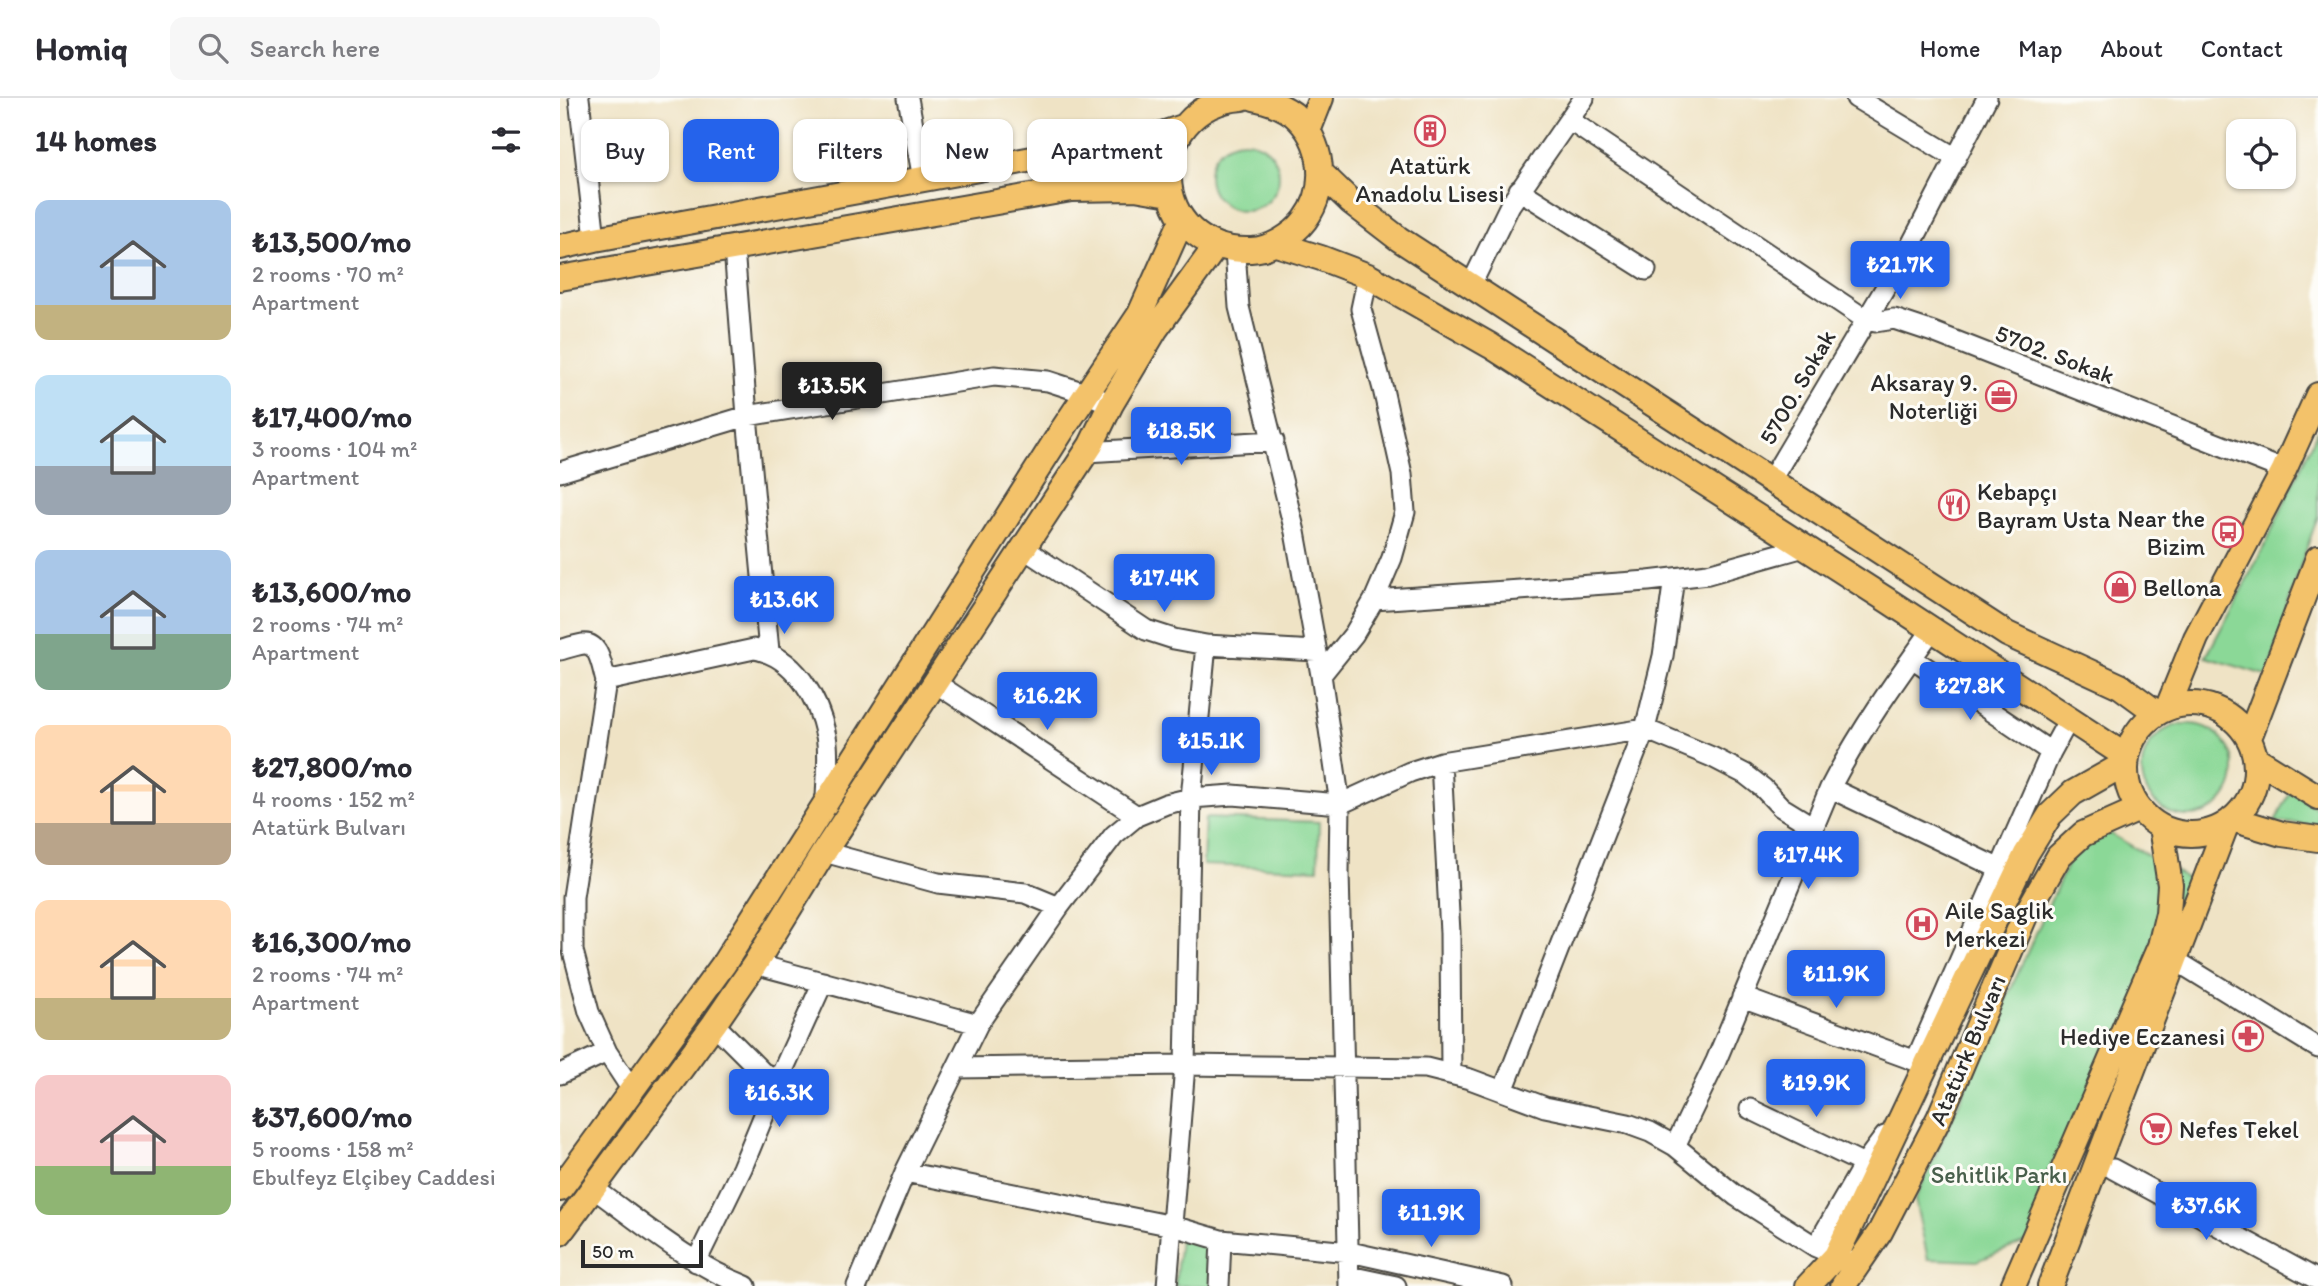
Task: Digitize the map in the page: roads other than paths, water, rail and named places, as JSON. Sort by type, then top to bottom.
[{"type":"main road","points":[[1187,122],[1202,104],[1242,98]]},
{"type":"main road","points":[[1167,182],[1182,220],[1206,241],[1226,248],[1258,250],[1276,244],[1304,222],[1316,201],[1321,173],[1316,147],[1308,131],[1292,114],[1273,103],[1254,98]]},
{"type":"main road","points":[[1308,131],[1321,98]]},
{"type":"main road","points":[[1321,173],[1351,202],[1399,239],[2007,634],[2120,686],[2163,710],[2194,703],[2208,705],[2231,717],[2252,748],[2318,797]]},
{"type":"main road","points":[[560,247],[921,179]]},
{"type":"main road","points":[[560,278],[1071,189],[1135,188],[1170,194]]},
{"type":"main road","points":[[560,1189],[723,965],[1063,429],[1140,314],[1182,220]]},
{"type":"main road","points":[[1276,244],[1368,276],[1491,346],[2069,719],[2126,760]]},
{"type":"main road","points":[[560,1233],[755,964],[824,852],[1086,452],[1155,330],[1226,248]]},
{"type":"main road","points":[[2318,395],[2284,470],[2196,638],[2163,710],[2137,732],[2126,760],[2127,784],[2139,809],[2161,827],[2187,834],[2214,830],[2230,821],[2244,807],[2252,792],[2256,775],[2252,748],[2318,558]]},
{"type":"main road","name":"Atatürk Bulvarı","points":[[1808,1286],[2026,854],[2050,816],[2073,793],[2126,760]]},
{"type":"main road","name":"Atatürk Bulvarı","points":[[1843,1286],[1880,1232],[1939,1118],[2025,916],[2059,856],[2083,834],[2139,809]]},
{"type":"main road","points":[[2230,821],[2282,834],[2318,839]]},
{"type":"main road","points":[[2050,1286],[2230,821]]},
{"type":"main road","points":[[2013,1286],[2160,946],[2168,913],[2170,884],[2161,827]]},
{"type":"street","points":[[579,98],[595,239]]},
{"type":"street","points":[[908,98],[921,168]]},
{"type":"street","points":[[1471,285],[1519,190],[1584,98]]},
{"type":"street","points":[[1856,98],[1956,158]]},
{"type":"street","name":"5700. Sokak","points":[[1771,480],[1912,243],[1987,98]]},
{"type":"street","points":[[1569,120],[1866,319]]},
{"type":"street","points":[[1519,190],[1646,270]]},
{"type":"street","points":[[734,248],[769,651]]},
{"type":"street","points":[[1226,248],[1295,532],[1321,675],[1340,804],[1339,872],[1349,1281],[1396,1286]]},
{"type":"street","points":[[1321,675],[1354,634],[1374,600],[1392,558],[1405,512],[1402,474],[1361,309],[1368,276]]},
{"type":"street","name":"5702. Sokak","points":[[1866,319],[1875,322],[1894,319],[1933,332],[2284,470]]},
{"type":"street","points":[[560,472],[747,416],[994,376],[1048,381],[1111,404]]},
{"type":"street","points":[[1086,452],[1274,441]]},
{"type":"street","points":[[1374,600],[1708,574],[1804,547]]},
{"type":"street","points":[[1023,548],[1146,630],[1206,645],[1316,651]]},
{"type":"street","points":[[1503,1091],[1645,729],[1663,656],[1674,578]]},
{"type":"street","points":[[1675,1146],[1716,1061],[1830,788],[1852,746],[1932,630]]},
{"type":"street","points":[[560,650],[583,644],[590,645],[597,651],[606,681],[566,898],[573,951],[589,1012],[607,1052],[632,1090]]},
{"type":"street","points":[[1167,1286],[1185,1065],[1191,798],[1206,645]]},
{"type":"street","points":[[606,681],[754,649],[769,651],[800,676],[813,698],[826,737],[826,801]]},
{"type":"street","points":[[1912,658],[2051,752]]},
{"type":"street","points":[[934,682],[1137,816]]},
{"type":"street","points":[[1826,1251],[1864,1164],[1885,1136],[2051,752],[2069,719]]},
{"type":"street","points":[[857,1286],[905,1172],[978,1024],[1059,907],[1114,835],[1137,816],[1166,804],[1191,798],[1233,795],[1340,804],[1410,772],[1441,762],[1645,729],[1745,774],[1781,807],[1812,826]]},
{"type":"street","points":[[1441,762],[1450,933],[1451,1074]]},
{"type":"street","points":[[1830,788],[2000,869]]},
{"type":"street","points":[[824,852],[938,883],[1025,893],[1059,907]]},
{"type":"street","points":[[779,875],[801,888]]},
{"type":"street","points":[[2175,960],[2318,1048]]},
{"type":"street","points":[[755,964],[978,1024]]},
{"type":"street","points":[[696,1262],[742,1168],[823,982]]},
{"type":"street","points":[[1742,997],[1916,1061]]},
{"type":"street","points":[[714,1024],[764,1073],[779,1079]]},
{"type":"street","points":[[560,1074],[607,1052]]},
{"type":"street","points":[[957,1068],[1185,1065],[1426,1068],[1503,1091],[1545,1107],[1628,1124],[1650,1132],[1675,1146],[1736,1196],[1826,1251],[1859,1265]]},
{"type":"street","points":[[1750,1109],[1864,1164]]},
{"type":"street","points":[[2113,1170],[2318,1280]]},
{"type":"street","points":[[905,1172],[1173,1226],[1221,1240],[1350,1252],[1503,1286]]},
{"type":"street","points":[[593,1188],[696,1262],[746,1286]]},
{"type":"street","points":[[1219,1286],[1221,1240]]},
{"type":"place","name":"Atatürk Anadolu Lisesi","points":[[1430,131]]},
{"type":"place","name":"Aksaray 9. Noterliği","points":[[2001,396]]},
{"type":"place","name":"Kebapçı Bayram Usta","points":[[1954,505]]},
{"type":"place","name":"Near the Bizim","points":[[2228,532]]},
{"type":"place","name":"Bellona","points":[[2120,587]]},
{"type":"place","name":"Aile Saglik Merkezi","points":[[1922,924]]},
{"type":"place","name":"Hediye Eczanesi","points":[[2248,1036]]},
{"type":"place","name":"Nefes Tekel","points":[[2156,1129]]},
{"type":"park label","name":"Sehitlik Parkı","points":[[1999,1174]]}]
